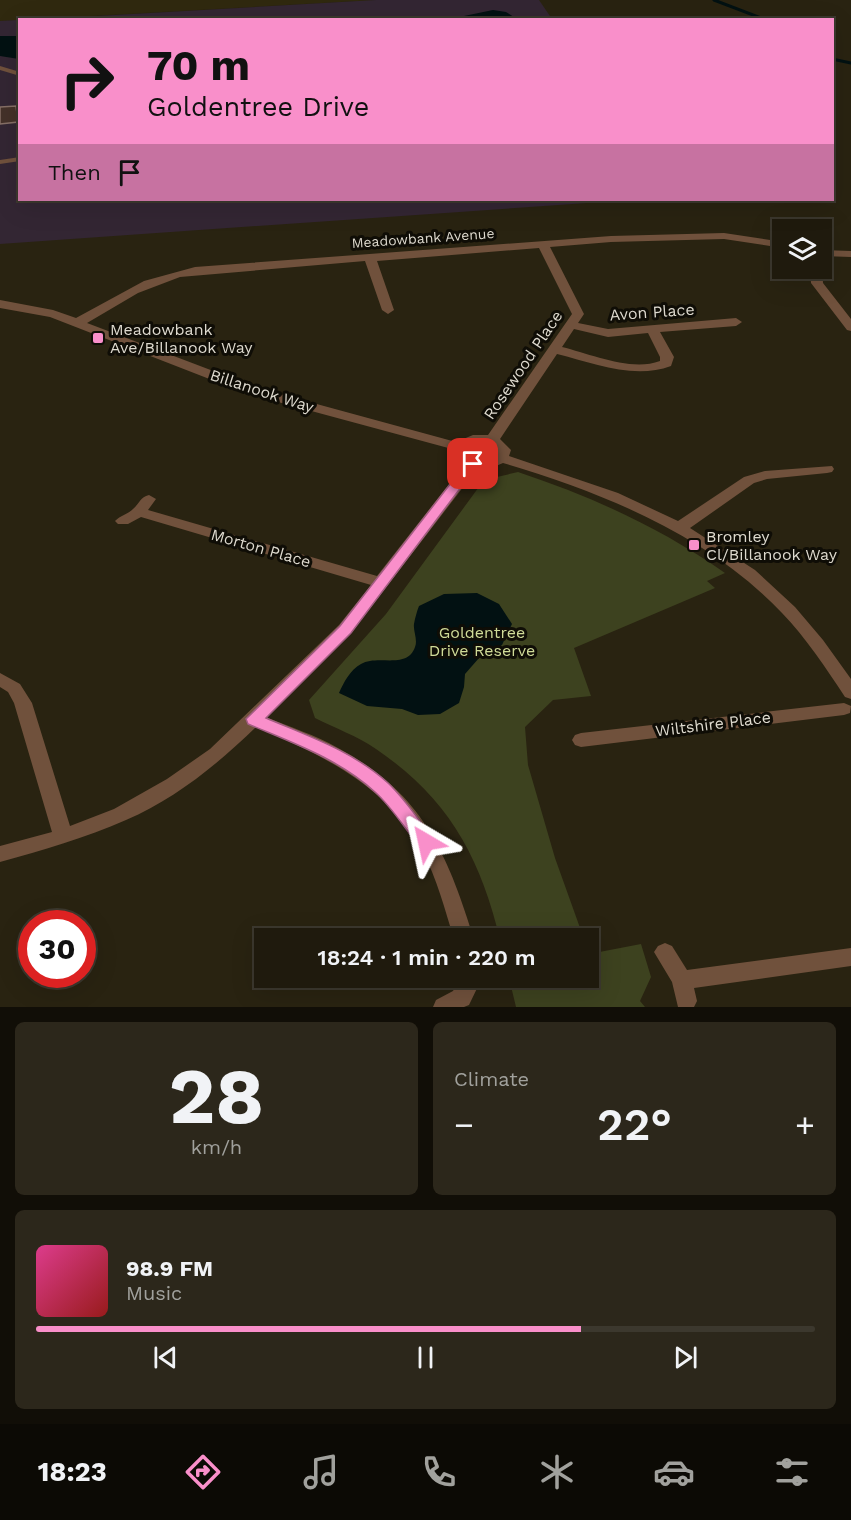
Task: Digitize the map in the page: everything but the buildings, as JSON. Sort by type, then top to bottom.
[{"type":"street","name":"Meadowbank Avenue","points":[[77,323],[137,287],[176,273],[611,239],[724,236],[772,243]]},
{"type":"street","name":"Rosewood Place","points":[[492,440],[578,314],[543,244]]},
{"type":"street","points":[[832,253],[851,254]]},
{"type":"street","points":[[370,258],[388,310]]},
{"type":"street","points":[[817,279],[817,283],[851,327]]},
{"type":"street","name":"Billanook Way","points":[[0,304],[53,314],[254,391],[459,447]]},
{"type":"street","name":"Avon Place","points":[[572,325],[608,333],[735,322]]},
{"type":"street","points":[[555,349],[631,367],[659,368],[666,363],[667,357],[652,329]]},
{"type":"street","points":[[501,458],[504,450],[492,440],[473,439],[459,447],[459,455],[473,464],[486,464],[501,458],[564,476],[602,491],[679,528],[750,574],[805,627],[849,703]]},
{"type":"street","points":[[0,854],[63,836],[121,814],[174,784],[217,754],[345,629],[473,464]]},
{"type":"street","points":[[679,528],[749,480],[765,475],[827,469]]},
{"type":"street","points":[[123,521],[139,512],[149,499]]},
{"type":"street","name":"Morton Place","points":[[139,512],[382,584]]},
{"type":"street","points":[[0,679],[14,688],[23,703],[63,836]]},
{"type":"street","name":"Wiltshire Place","points":[[581,740],[849,703]]},
{"type":"street","points":[[254,719],[330,752],[383,788],[407,815],[439,863],[460,928]]},
{"type":"street","points":[[665,952],[684,990],[851,957]]},
{"type":"street","points":[[444,1007],[461,998],[466,988]]},
{"type":"lane","points":[[0,68],[18,73]]},
{"type":"lane","points":[[0,162],[18,159]]},
{"type":"shaded area","points":[[0,0],[376,0],[18,18],[18,20],[0,21]]},
{"type":"shaded area","points":[[376,0],[539,0],[551,18],[62,18]]},
{"type":"shaded area","points":[[493,10],[506,12],[515,18],[465,18],[464,16]]},
{"type":"shaded area","points":[[18,20],[18,201],[616,201],[0,244],[0,21]]},
{"type":"shaded area","points":[[0,36],[18,36],[18,59],[0,56]]},
{"type":"shaded area","points":[[477,593],[499,604],[512,624],[502,645],[479,658],[465,674],[459,703],[440,714],[418,715],[402,709],[367,706],[339,693],[351,673],[361,664],[375,660],[399,660],[411,654],[416,644],[414,624],[419,606],[444,594]]},
{"type":"green space","name":"Goldentree Drive Reserve","points":[[518,472],[573,492],[651,528],[725,573],[707,581],[715,588],[574,648],[591,696],[553,700],[525,727],[528,765],[555,858],[580,928],[497,928],[471,855],[442,809],[401,768],[376,749],[315,718],[309,700],[386,614],[484,480]]},
{"type":"green space","points":[[641,944],[651,977],[640,1001],[645,1007],[516,1007],[511,988],[599,988],[599,952]]},
{"type":"waterway","points":[[714,0],[761,18]]},
{"type":"waterway","points":[[834,59],[851,63]]},
{"type":"place","name":"Meadowbank Ave/Billanook Way","points":[[98,338]]},
{"type":"place","name":"Bromley Cl/Billanook Way","points":[[694,545]]},
{"type":"route","points":[[426,842],[407,815],[383,788],[355,767],[330,752],[254,719],[345,629],[473,464]]}]
